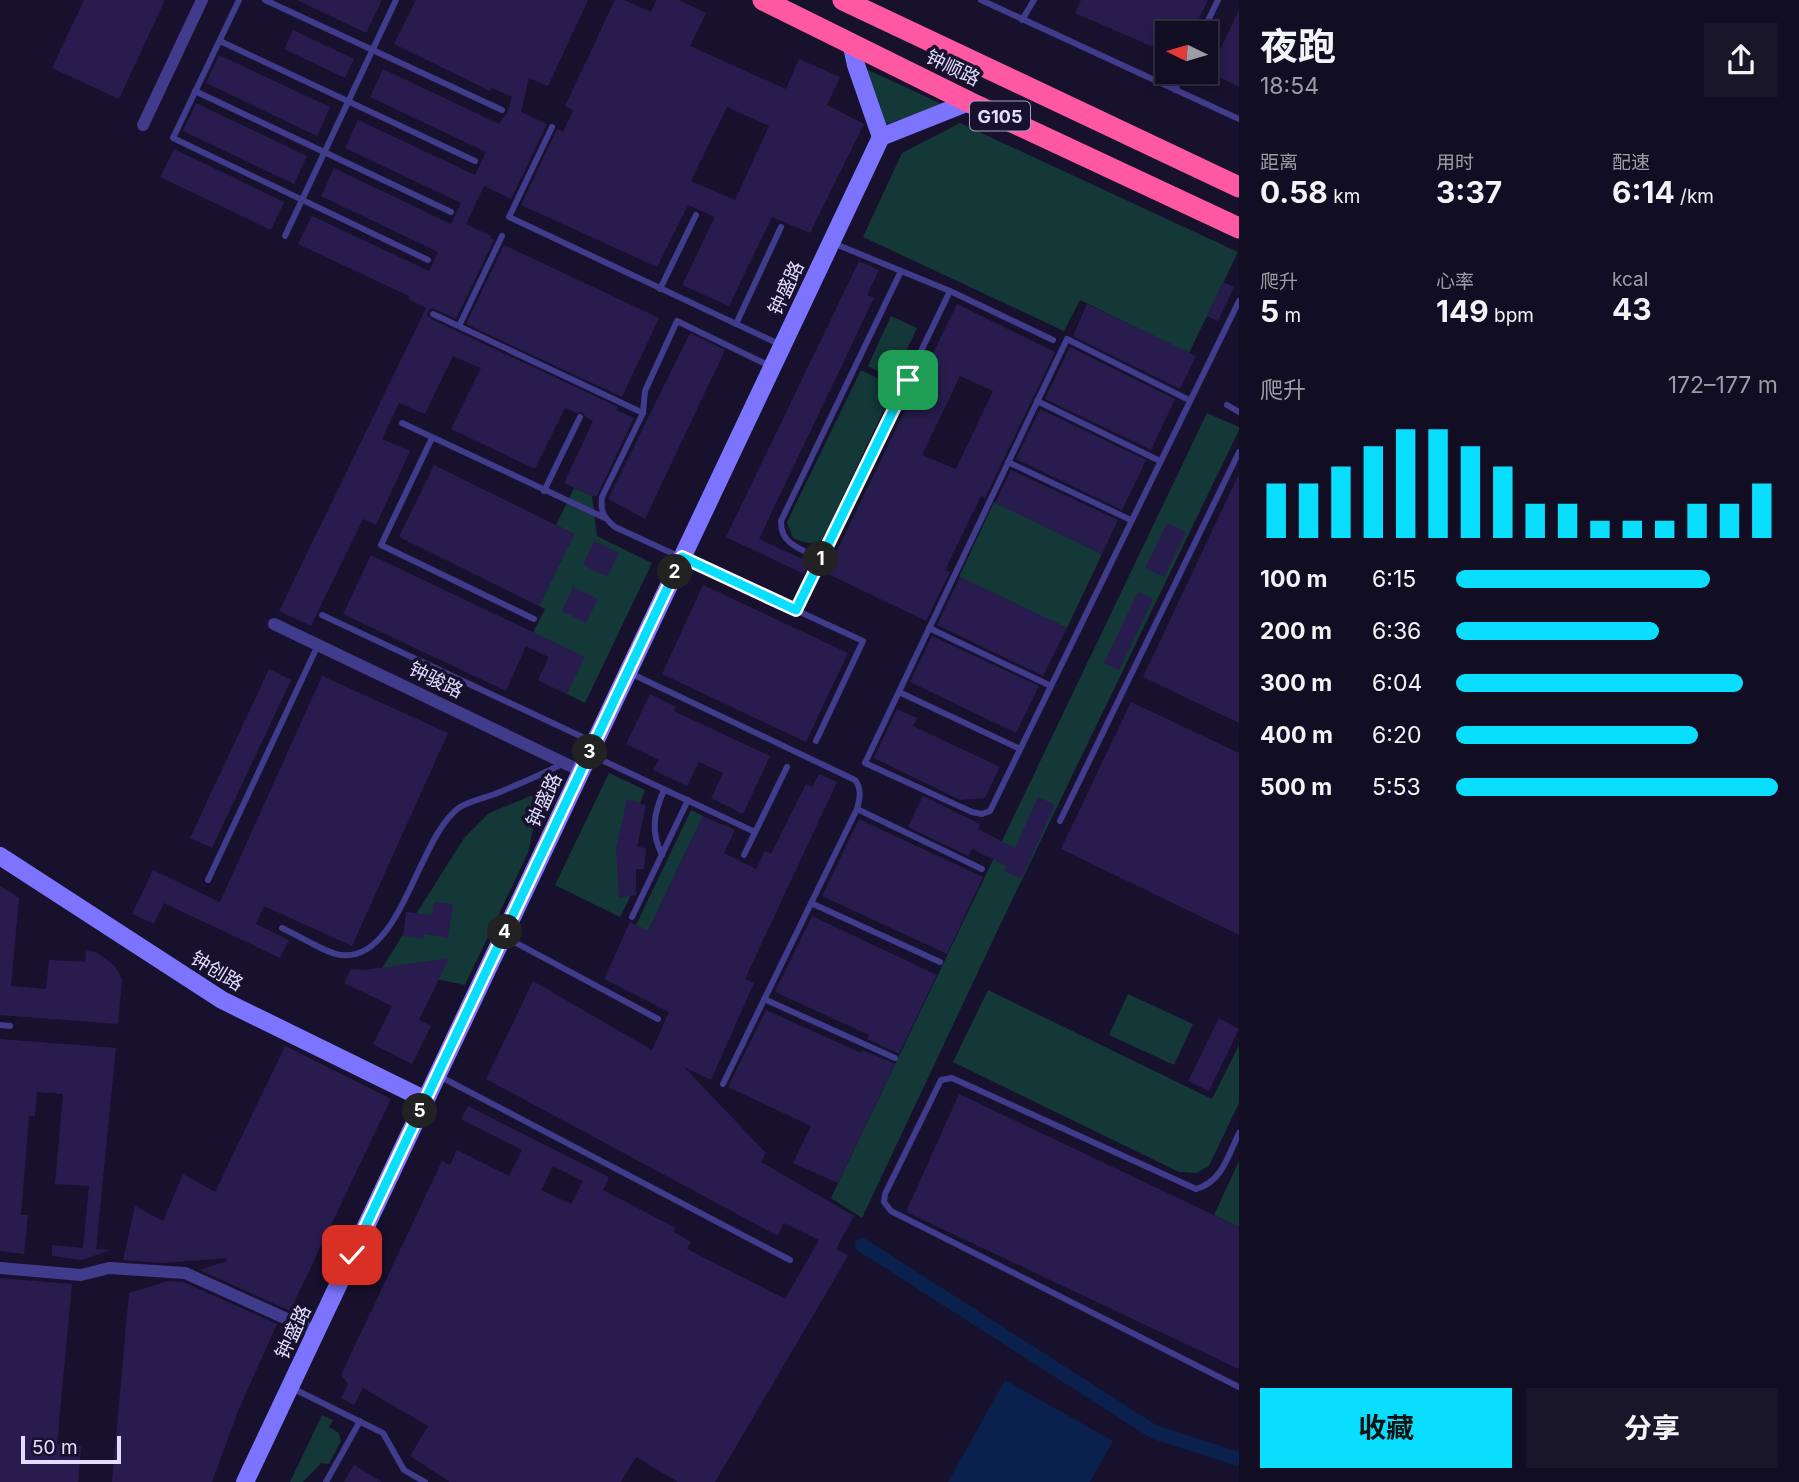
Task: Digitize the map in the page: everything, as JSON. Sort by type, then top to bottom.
[{"type":"highway","name":"钟顺路","points":[[763,0],[969,102],[1239,228]]},
{"type":"highway","name":"钟顺路","points":[[843,0],[1239,187]]},
{"type":"street","points":[[143,125],[202,0]]},
{"type":"street","points":[[851,42],[856,65],[881,137],[969,102]]},
{"type":"street","name":"钟盛路","points":[[245,1482],[881,137]]},
{"type":"street","name":"钟骏路","points":[[274,624],[581,771]]},
{"type":"street","name":"钟创路","points":[[0,856],[222,1000],[426,1100]]},
{"type":"street","points":[[0,1268],[81,1275],[109,1268],[185,1273],[316,1332]]},
{"type":"lane","points":[[239,0],[173,138],[428,260]]},
{"type":"lane","points":[[265,0],[502,110]]},
{"type":"lane","points":[[285,236],[396,0]]},
{"type":"lane","points":[[981,0],[1237,118],[1239,109]]},
{"type":"lane","points":[[1023,20],[1034,0]]},
{"type":"lane","points":[[1208,21],[1219,0]]},
{"type":"lane","points":[[219,41],[475,161]]},
{"type":"lane","points":[[1175,90],[1178,84]]},
{"type":"lane","points":[[195,91],[451,212]]},
{"type":"lane","points":[[552,127],[509,217],[782,345]]},
{"type":"lane","points":[[660,289],[696,215]]},
{"type":"lane","points":[[736,324],[781,226]]},
{"type":"lane","points":[[458,326],[502,236]]},
{"type":"lane","points":[[831,242],[950,291],[1053,340]]},
{"type":"lane","points":[[822,559],[785,539],[781,521],[901,271]]},
{"type":"lane","points":[[796,610],[950,291]]},
{"type":"lane","points":[[1189,400],[1067,339],[865,762],[972,812],[982,814],[990,811],[1239,301]]},
{"type":"lane","points":[[433,314],[643,413]]},
{"type":"lane","points":[[605,518],[600,508],[602,498],[643,413],[645,391],[677,321],[772,367]]},
{"type":"lane","points":[[1037,401],[1160,461]]},
{"type":"lane","points":[[1227,405],[1239,412]]},
{"type":"lane","points":[[544,491],[580,417]]},
{"type":"lane","points":[[402,423],[605,518],[615,527],[863,641],[816,741]]},
{"type":"lane","points":[[432,438],[381,545],[534,619]]},
{"type":"lane","points":[[1060,821],[1239,452]]},
{"type":"lane","points":[[1008,462],[1131,520]]},
{"type":"lane","points":[[322,615],[592,748],[664,790],[755,832]]},
{"type":"lane","points":[[929,628],[1051,686]]},
{"type":"lane","points":[[208,880],[318,645]]},
{"type":"lane","points":[[628,672],[855,780],[860,793],[857,809],[723,1084]]},
{"type":"lane","points":[[899,692],[1020,749]]},
{"type":"lane","points":[[282,928],[339,955],[355,955],[373,945],[390,925],[439,830],[460,808],[538,777],[564,763]]},
{"type":"lane","points":[[744,855],[787,767]]},
{"type":"lane","points":[[662,855],[655,840],[653,824],[664,790]]},
{"type":"lane","points":[[632,917],[688,800]]},
{"type":"lane","points":[[857,809],[982,869]]},
{"type":"lane","points":[[811,903],[940,962]]},
{"type":"lane","points":[[503,936],[658,1018]]},
{"type":"lane","points":[[764,999],[895,1058]]},
{"type":"lane","points":[[0,1025],[10,1026]]},
{"type":"lane","points":[[438,1075],[790,1260]]},
{"type":"lane","points":[[1239,1133],[1220,1174],[1210,1185],[1196,1189],[952,1078],[941,1080],[885,1194],[884,1202],[891,1211],[1239,1387]]},
{"type":"lane","points":[[290,1387],[383,1433],[404,1470],[425,1482]]},
{"type":"lane","points":[[326,1482],[360,1422]]},
{"type":"green space","points":[[866,69],[942,104],[885,125]]},
{"type":"green space","points":[[960,123],[1238,252],[1189,353],[1080,300],[1064,331],[863,237],[902,153]]},
{"type":"green space","points":[[891,316],[917,328],[893,379],[868,366]]},
{"type":"green space","points":[[861,370],[895,387],[822,540],[811,543],[793,538],[787,522]]},
{"type":"green space","points":[[1207,413],[1239,427],[1239,430],[862,1218],[831,1198]]},
{"type":"green space","points":[[574,488],[592,496],[597,536],[652,563],[585,703],[538,680],[549,657],[526,646],[545,609],[539,606],[574,534],[556,525]]},
{"type":"green space","points":[[994,502],[1102,554],[1067,628],[959,577]]},
{"type":"green space","points":[[609,773],[645,790],[635,817],[632,893],[620,917],[555,885]]},
{"type":"green space","points":[[533,795],[535,820],[528,853],[465,985],[382,968],[464,838],[489,813]]},
{"type":"green space","points":[[691,810],[703,816],[648,931],[636,925]]},
{"type":"green space","points":[[988,990],[1212,1099],[1239,1045],[1239,1103],[1209,1166],[1196,1173],[1179,1172],[953,1062]]},
{"type":"green space","points":[[1128,994],[1193,1024],[1174,1065],[1109,1035]]},
{"type":"green space","points":[[1239,1161],[1239,1227],[1214,1215]]},
{"type":"green space","points":[[322,1415],[333,1420],[329,1427],[339,1433],[341,1441],[329,1464],[321,1463],[303,1482],[290,1482]]},
{"type":"water","points":[[1005,1380],[1113,1441],[1090,1482],[948,1482]]},
{"type":"building","points":[[84,0],[165,0],[119,99],[52,68]]},
{"type":"building","points":[[297,0],[382,0],[366,33]]},
{"type":"building","points":[[416,0],[588,0],[548,86],[529,78],[521,112],[547,124],[511,199],[484,186],[466,224],[494,240],[456,319],[433,308],[427,315],[618,407],[616,410],[634,418],[597,496],[592,496],[564,483],[593,421],[582,412],[576,413],[565,408],[535,469],[451,429],[481,368],[453,356],[425,414],[399,403],[382,439],[410,451],[376,525],[363,519],[311,626],[279,611],[426,308],[408,299],[409,296],[298,244],[312,216],[429,271],[438,252],[321,196],[334,168],[451,224],[461,203],[345,148],[358,120],[475,175],[486,152],[370,97],[383,69],[499,124],[507,113],[512,97],[492,88],[490,91],[394,44]]},
{"type":"building","points":[[615,0],[624,0],[651,12],[656,0],[679,0],[706,13],[690,46],[786,89],[799,59],[840,77],[827,105],[864,124],[810,233],[772,217],[729,306],[682,285],[715,217],[688,205],[657,267],[521,205],[557,129],[563,132],[573,110],[565,106]],"holes":[[[727,107],[769,126],[735,200],[691,181]]]},
{"type":"building","points":[[1081,0],[1208,0],[1198,21],[1155,21],[1155,48],[1075,13]]},
{"type":"building","points":[[1239,10],[1239,87],[1218,76],[1218,53]]},
{"type":"building","points":[[293,30],[354,59],[345,78],[284,49]]},
{"type":"building","points":[[219,55],[330,107],[317,136],[206,83]]},
{"type":"building","points":[[196,103],[307,156],[294,184],[183,131]]},
{"type":"building","points":[[174,149],[284,202],[271,230],[160,177]]},
{"type":"building","points":[[504,245],[659,318],[622,397],[466,324]]},
{"type":"building","points":[[859,261],[879,270],[867,295],[874,298],[759,539],[809,562],[804,574],[726,537]]},
{"type":"building","points":[[1223,282],[1234,287],[1218,321],[1207,316]]},
{"type":"building","points":[[957,304],[1055,352],[985,498],[981,496],[945,570],[950,572],[926,621],[826,573]],"holes":[[[960,376],[993,391],[956,469],[922,455]]]},
{"type":"building","points":[[1087,304],[1196,356],[1180,389],[1073,336]]},
{"type":"building","points":[[690,333],[725,350],[645,519],[608,499]]},
{"type":"building","points":[[1070,347],[1175,399],[1151,450],[1045,399]]},
{"type":"building","points":[[1040,409],[1146,460],[1122,510],[1016,459]]},
{"type":"building","points":[[434,465],[574,534],[539,606],[399,537]]},
{"type":"building","points":[[1011,470],[1118,520],[1102,554],[995,503]]},
{"type":"building","points":[[1239,474],[1239,723],[1143,677]]},
{"type":"building","points":[[1167,523],[1186,532],[1164,577],[1145,568]]},
{"type":"building","points":[[594,541],[619,553],[607,577],[583,565]]},
{"type":"building","points":[[371,555],[585,657],[567,694],[538,680],[549,657],[526,646],[506,691],[343,614]]},
{"type":"building","points":[[960,577],[1067,628],[1043,676],[937,625]]},
{"type":"building","points":[[703,585],[848,653],[806,742],[662,674]]},
{"type":"building","points":[[573,587],[598,599],[586,623],[562,611]]},
{"type":"building","points":[[1138,592],[1153,599],[1119,670],[1104,663]]},
{"type":"building","points":[[932,636],[1039,686],[1016,733],[910,682]]},
{"type":"building","points":[[269,669],[291,680],[212,848],[190,838]]},
{"type":"building","points":[[322,676],[448,733],[352,946],[264,906],[256,924],[289,940],[280,958],[164,903],[154,924],[132,914],[153,870],[220,902]]},
{"type":"building","points":[[650,694],[676,707],[674,711],[770,756],[743,814],[711,798],[723,773],[699,762],[687,786],[653,770],[659,760],[626,744]]},
{"type":"building","points":[[1131,702],[1239,753],[1239,935],[1061,849]]},
{"type":"building","points":[[897,709],[917,718],[913,726],[1000,767],[985,798],[960,800],[874,758]]},
{"type":"building","points":[[819,774],[837,782],[745,979],[754,983],[711,1080],[684,1067],[766,1153],[761,1162],[854,1216],[836,1249],[848,1256],[715,1482],[678,1482],[636,1457],[621,1482],[450,1482],[410,1456],[428,1426],[363,1388],[354,1405],[341,1398],[348,1384],[341,1375],[442,1161],[450,1165],[457,1150],[509,1176],[522,1150],[461,1119],[468,1106],[609,1177],[603,1190],[676,1228],[674,1232],[691,1242],[687,1249],[785,1299],[819,1240],[784,1223],[778,1236],[486,1079],[533,981],[652,1050],[669,1012],[604,979],[630,922],[648,931],[703,816],[735,830],[724,853],[756,869],[765,851],[771,854],[806,784],[812,787]],"holes":[[[553,1166],[583,1181],[571,1204],[541,1190]]]},
{"type":"building","points":[[923,796],[980,824],[978,829],[1015,848],[1038,797],[1055,805],[1021,879],[1004,871],[1006,866],[972,849],[968,856],[908,827]]},
{"type":"building","points":[[627,799],[646,805],[637,847],[646,848],[644,869],[636,869],[636,895],[619,898],[616,848]]},
{"type":"building","points":[[859,819],[983,877],[947,954],[822,896]]},
{"type":"building","points":[[0,886],[19,898],[11,986],[46,989],[49,960],[85,962],[86,951],[96,952],[115,966],[122,979],[118,1024],[0,1015]]},
{"type":"building","points":[[434,902],[453,904],[448,938],[424,934],[423,939],[403,936],[406,912],[432,915]]},
{"type":"building","points":[[812,916],[937,975],[899,1054],[867,1039],[869,1035],[775,992]]},
{"type":"building","points":[[449,958],[419,1020],[431,1026],[412,1064],[373,1044],[392,1006],[344,983],[351,969],[365,970]]},
{"type":"building","points":[[766,1010],[861,1053],[863,1050],[895,1064],[838,1183],[793,1163],[811,1126],[728,1087]]},
{"type":"building","points":[[1219,1018],[1239,1029],[1209,1091],[1188,1081]]},
{"type":"building","points":[[0,1039],[116,1048],[96,1249],[110,1250],[82,1260],[52,1256],[52,1245],[83,1248],[89,1186],[55,1184],[63,1094],[37,1092],[35,1116],[29,1116],[21,1215],[28,1215],[24,1254],[0,1251]]},
{"type":"building","points":[[285,1046],[391,1099],[290,1311],[200,1270],[227,1261],[227,1258],[163,1263],[123,1260],[135,1206],[163,1221],[183,1174],[215,1192]]},
{"type":"building","points":[[959,1094],[1239,1227],[1239,1369],[906,1212]]},
{"type":"building","points":[[0,1278],[72,1284],[57,1444],[81,1446],[78,1482],[0,1482]]},
{"type":"building","points":[[168,1281],[183,1282],[277,1324],[238,1411],[212,1482],[112,1482],[129,1293]]},
{"type":"building","points":[[354,1465],[382,1482],[344,1482]]},
{"type":"waterway","points":[[862,1245],[1154,1432],[1239,1459]]},
{"type":"route","points":[[352,1255],[682,557],[796,610],[908,380]]}]
